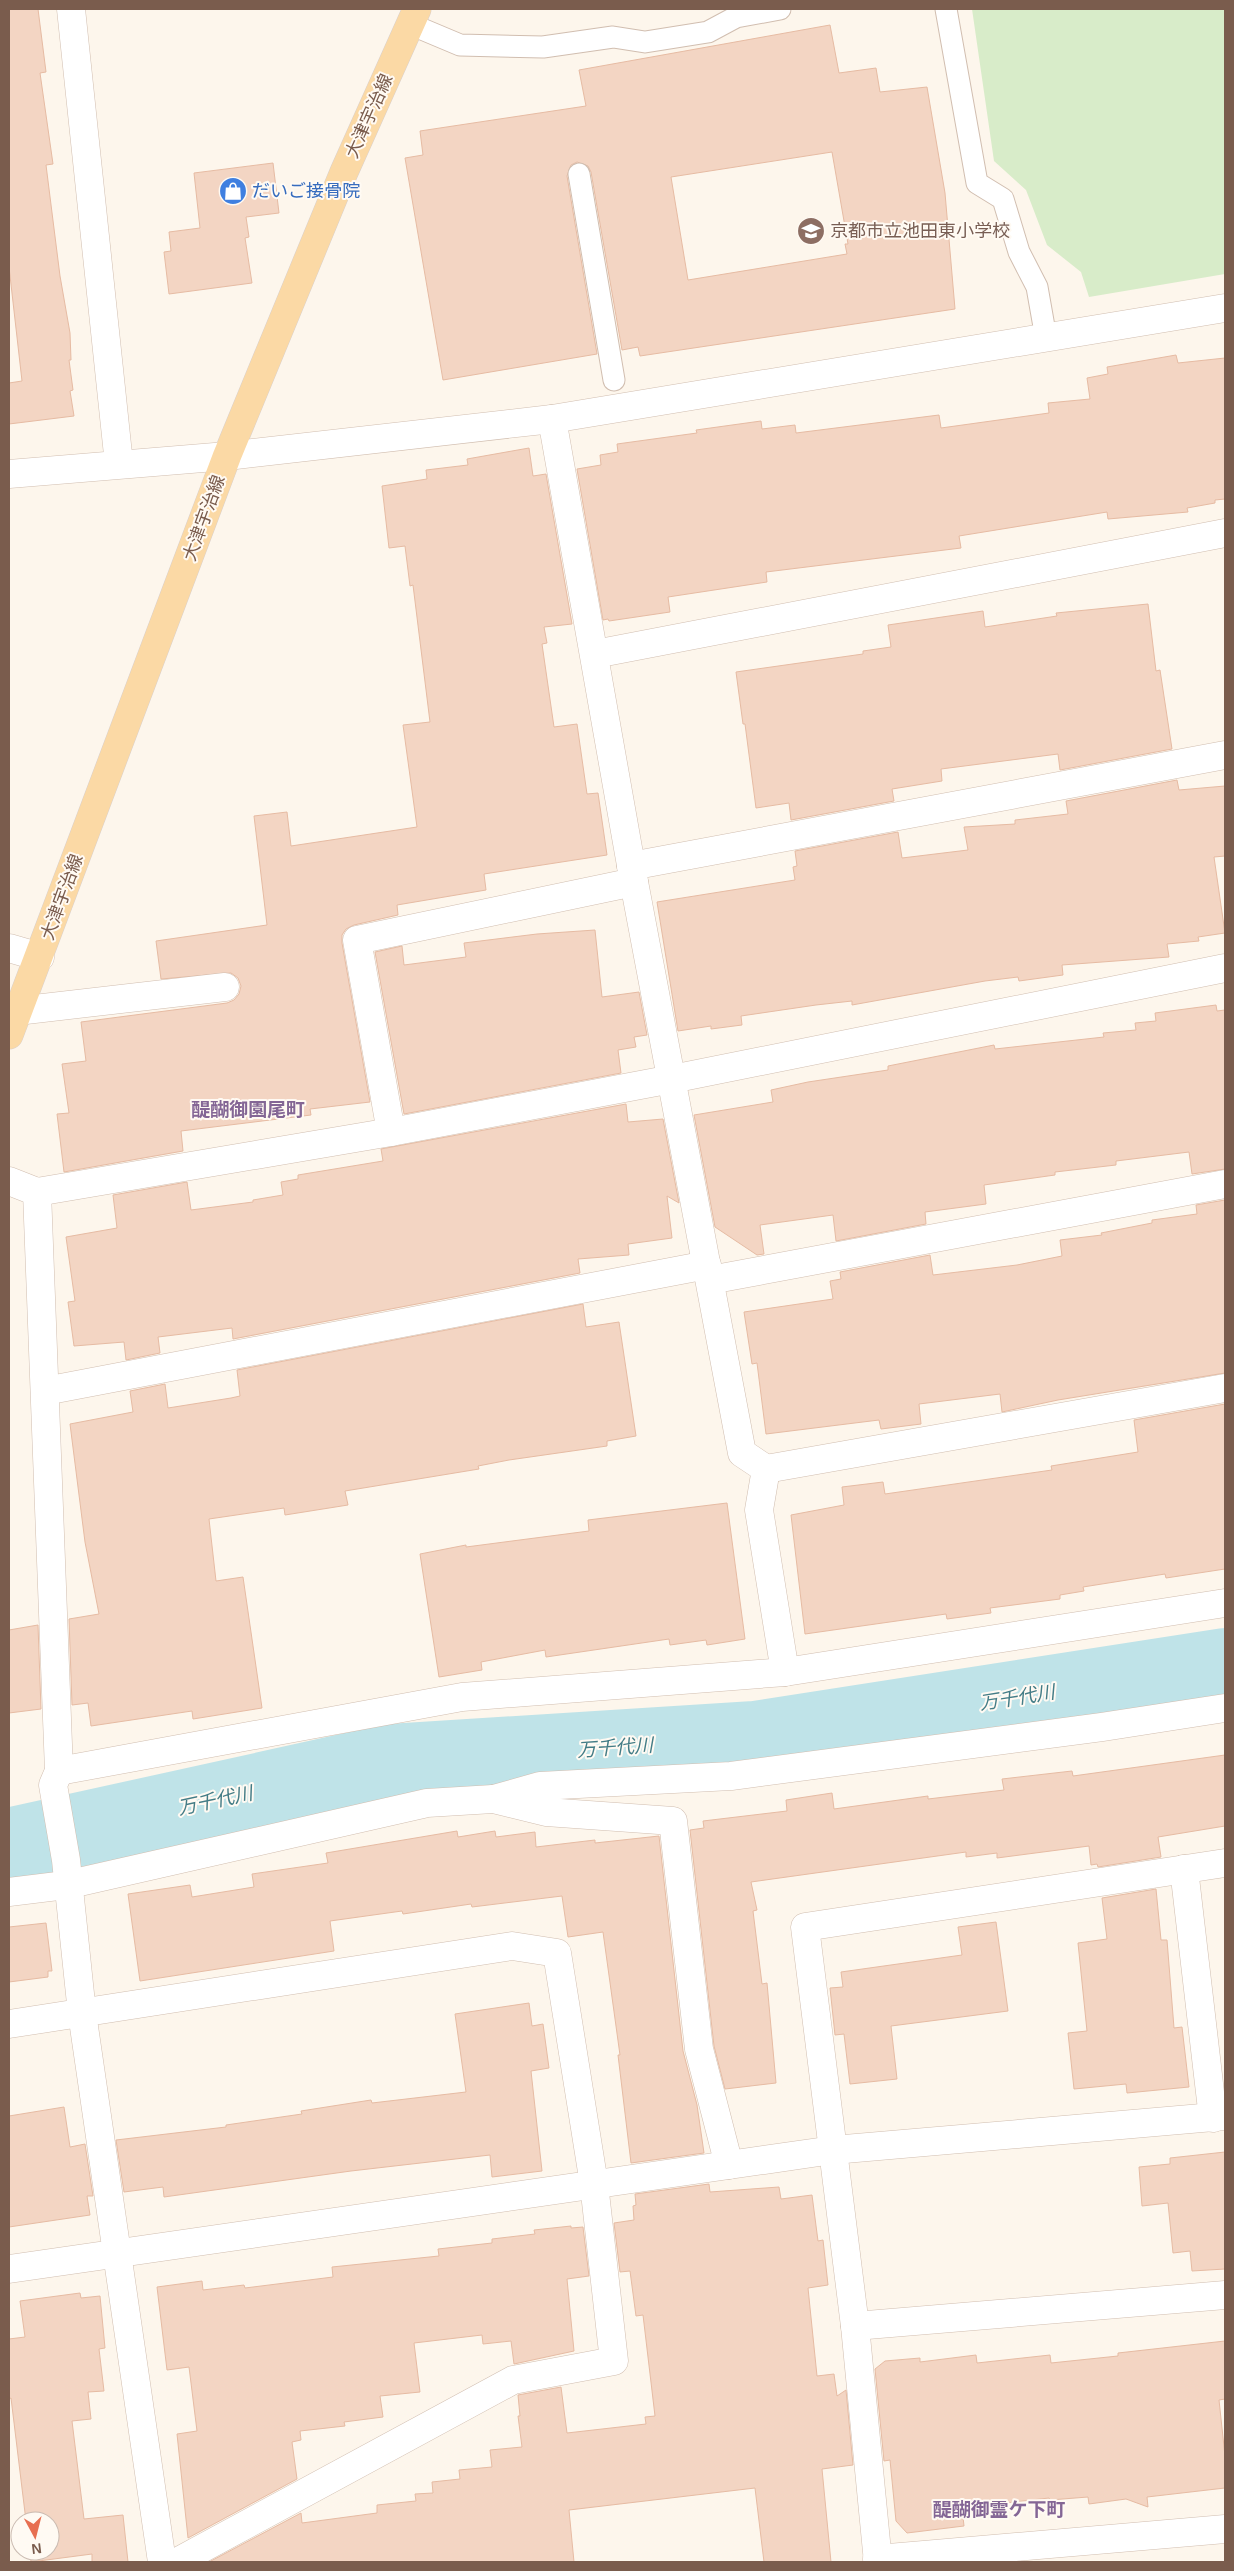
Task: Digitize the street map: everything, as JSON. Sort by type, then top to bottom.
[{"type":"main road","name":"大津宇治線","points":[[13,1023],[40,957],[227,456],[344,172],[414,16]]},
{"type":"street","points":[[71,9],[119,464]]},
{"type":"street","points":[[9,474],[227,456],[552,419],[1225,308]]},
{"type":"street","points":[[552,419],[633,874],[742,1453],[766,1469],[1225,1388]]},
{"type":"street","points":[[594,654],[1225,533]]},
{"type":"street","points":[[390,1132],[357,940],[633,874],[1225,755]]},
{"type":"street","points":[[9,948],[40,957]]},
{"type":"street","points":[[9,1181],[37,1192],[390,1132],[672,1079],[1225,968]]},
{"type":"street","points":[[13,1023],[225,987]]},
{"type":"street","points":[[45,1391],[708,1272],[1225,1184]]},
{"type":"street","points":[[37,1192],[45,1391],[56,1778],[82,2013],[162,2562]]},
{"type":"street","points":[[766,1469],[759,1510],[785,1672]]},
{"type":"street","points":[[56,1778],[462,1697],[785,1672],[1225,1603]]},
{"type":"street","points":[[9,1892],[66,1872],[427,1803],[493,1799],[540,1786],[731,1776],[1102,1727],[1225,1708]]},
{"type":"street","points":[[493,1799],[546,1812],[674,1821],[699,2048],[729,2165]]},
{"type":"street","points":[[1225,1863],[805,1927],[855,2326],[877,2561],[1225,2529]]},
{"type":"street","points":[[9,2269],[832,2150],[1219,2117],[1184,1869]]},
{"type":"street","points":[[9,2024],[512,1946],[557,1953],[594,2184],[614,2361],[513,2380],[177,2562]]},
{"type":"street","points":[[855,2326],[1225,2295]]},
{"type":"lane","points":[[414,16],[460,45],[543,47],[613,37],[645,42],[708,32],[736,17],[780,9]]},
{"type":"lane","points":[[946,9],[977,183],[1003,200],[1019,252],[1036,287],[1046,338]]},
{"type":"lane","points":[[579,174],[614,380]]},
{"type":"green space","points":[[972,9],[1225,9],[1225,274],[1089,297],[1081,272],[1047,245],[1026,190],[994,161]]},
{"type":"building","points":[[9,9],[38,9],[46,72],[40,73],[53,164],[46,165],[60,276],[70,333],[71,360],[69,360],[73,390],[70,391],[74,416],[9,424],[9,383],[22,381],[9,267]]},
{"type":"building","points":[[830,25],[839,73],[876,68],[880,92],[927,87],[945,193],[955,309],[640,356],[638,347],[622,350],[591,172],[588,166],[577,162],[571,165],[567,176],[597,354],[443,380],[405,158],[423,155],[420,131],[586,106],[579,70]],"holes":[[[832,152],[848,244],[845,244],[847,254],[688,280],[671,177]]]},
{"type":"building","points":[[273,163],[279,213],[246,217],[249,237],[245,238],[252,283],[169,294],[164,252],[171,251],[169,232],[200,228],[194,173]]},
{"type":"building","points":[[1176,355],[1178,363],[1225,358],[1225,499],[1215,500],[1215,503],[1187,508],[1188,512],[1108,519],[1107,512],[959,536],[961,548],[766,572],[767,582],[668,597],[670,612],[609,621],[608,619],[603,620],[577,469],[601,465],[600,455],[618,452],[617,444],[697,433],[696,430],[761,421],[762,429],[795,425],[796,433],[939,415],[941,428],[1049,413],[1048,403],[1090,399],[1087,378],[1108,374],[1107,367]]},
{"type":"building","points":[[529,448],[533,476],[546,474],[572,624],[544,627],[547,643],[542,644],[554,727],[577,724],[587,794],[598,793],[607,855],[484,874],[486,890],[397,905],[398,915],[354,925],[346,929],[342,935],[342,943],[370,1102],[310,1109],[311,1115],[181,1131],[183,1151],[64,1172],[57,1114],[69,1113],[62,1064],[86,1061],[81,1022],[227,1003],[234,1000],[239,994],[241,986],[238,978],[231,973],[161,979],[156,941],[267,925],[254,816],[287,812],[291,846],[417,827],[403,725],[430,722],[413,585],[410,586],[405,546],[389,548],[382,486],[427,479],[426,470],[468,465],[467,459]]},
{"type":"building","points":[[1148,604],[1156,671],[1160,670],[1172,749],[1060,770],[1058,754],[941,769],[942,781],[892,789],[894,801],[791,820],[789,803],[756,808],[736,672],[863,654],[863,651],[891,647],[888,625],[983,611],[985,627],[1057,616],[1056,613]]},
{"type":"building","points":[[1177,780],[1179,790],[1225,786],[1225,856],[1214,857],[1225,933],[1198,937],[1199,941],[1167,944],[1169,957],[1062,965],[1063,975],[1019,981],[1018,977],[985,981],[852,1005],[852,1001],[816,1005],[741,1016],[742,1025],[711,1029],[711,1026],[678,1031],[657,902],[795,880],[793,867],[797,866],[795,851],[898,832],[902,858],[968,850],[964,827],[1015,824],[1015,820],[1068,814],[1066,801]]},
{"type":"building","points":[[595,930],[602,997],[639,992],[647,1035],[634,1037],[636,1047],[618,1050],[621,1073],[404,1114],[375,952],[402,946],[404,965],[466,957],[464,943],[537,934]]},
{"type":"building","points":[[1216,1005],[1217,1011],[1225,1010],[1225,1169],[1192,1174],[1189,1152],[1116,1161],[1116,1165],[1055,1172],[1055,1175],[984,1185],[986,1204],[925,1212],[926,1224],[836,1241],[833,1215],[760,1225],[764,1254],[757,1255],[715,1227],[694,1115],[773,1102],[771,1090],[808,1082],[888,1070],[888,1066],[994,1045],[995,1049],[1104,1037],[1103,1033],[1136,1030],[1135,1023],[1156,1021],[1155,1013]]},
{"type":"building","points":[[626,1104],[628,1122],[663,1119],[679,1203],[667,1196],[672,1238],[628,1244],[629,1255],[578,1259],[580,1273],[233,1339],[232,1328],[158,1337],[160,1353],[126,1360],[124,1342],[74,1346],[68,1302],[75,1301],[66,1237],[117,1228],[113,1195],[187,1182],[191,1210],[253,1202],[253,1200],[283,1195],[281,1182],[298,1179],[298,1175],[383,1161],[381,1149]]},
{"type":"building","points":[[1225,1200],[1225,1373],[1058,1400],[1002,1412],[1000,1394],[919,1404],[921,1424],[881,1429],[879,1420],[766,1434],[757,1363],[752,1364],[744,1312],[833,1299],[830,1281],[841,1279],[840,1272],[930,1255],[933,1275],[1017,1265],[1062,1256],[1060,1240],[1102,1235],[1101,1233],[1152,1223],[1152,1220],[1197,1214],[1196,1205]]},
{"type":"building","points":[[583,1304],[586,1327],[619,1322],[636,1436],[607,1441],[607,1446],[509,1460],[478,1466],[479,1469],[345,1491],[348,1505],[285,1515],[284,1508],[209,1519],[216,1581],[243,1577],[262,1708],[193,1719],[192,1711],[91,1726],[88,1703],[72,1705],[69,1619],[99,1614],[85,1542],[70,1424],[133,1412],[130,1391],[165,1384],[168,1408],[231,1398],[240,1396],[237,1370]]},
{"type":"building","points":[[1225,1404],[1225,1569],[1166,1578],[1165,1574],[1083,1587],[1084,1591],[1060,1595],[1060,1599],[990,1608],[991,1613],[947,1619],[946,1614],[805,1634],[791,1515],[844,1505],[842,1487],[883,1482],[885,1494],[1052,1470],[1051,1466],[1138,1452],[1134,1420]]},
{"type":"building","points":[[727,1503],[745,1639],[707,1645],[706,1640],[670,1645],[669,1639],[546,1657],[545,1650],[481,1662],[482,1670],[439,1677],[420,1554],[466,1545],[466,1547],[589,1531],[588,1520]]},
{"type":"building","points":[[38,1625],[41,1709],[9,1713],[9,1630]]},
{"type":"building","points":[[1225,1755],[1225,1826],[1158,1837],[1161,1857],[1098,1867],[1097,1864],[1091,1865],[1089,1846],[997,1858],[997,1853],[966,1857],[966,1852],[751,1882],[757,1910],[753,1911],[762,1984],[767,1983],[776,2083],[725,2089],[714,2046],[690,1830],[704,1828],[703,1821],[787,1811],[786,1800],[832,1793],[834,1809],[928,1796],[928,1799],[1004,1790],[1002,1779],[1072,1771],[1073,1776]]},
{"type":"building","points":[[457,1831],[458,1837],[495,1831],[496,1837],[535,1832],[536,1847],[595,1840],[595,1843],[659,1836],[683,2051],[697,2105],[704,2153],[631,2163],[618,2055],[620,2055],[603,1932],[568,1937],[562,1896],[472,1907],[471,1904],[403,1914],[402,1911],[330,1921],[334,1951],[140,1981],[128,1894],[190,1885],[192,1897],[254,1887],[252,1874],[328,1863],[326,1853]]},
{"type":"building","points":[[1156,1889],[1161,1940],[1167,1940],[1174,2028],[1182,2027],[1189,2087],[1127,2093],[1126,2084],[1074,2089],[1068,2033],[1087,2031],[1078,1943],[1107,1939],[1102,1898]]},
{"type":"building","points":[[996,1922],[1008,2011],[891,2026],[897,2079],[850,2084],[844,2034],[835,2035],[830,1988],[843,1987],[841,1972],[962,1955],[958,1927]]},
{"type":"building","points":[[46,1923],[52,1971],[48,1971],[48,1977],[9,1982],[9,1927]]},
{"type":"building","points":[[529,2003],[532,2026],[543,2024],[549,2068],[531,2071],[542,2171],[492,2177],[490,2155],[351,2171],[164,2197],[163,2187],[124,2192],[116,2140],[226,2127],[226,2125],[302,2114],[301,2111],[371,2100],[372,2103],[466,2092],[455,2014]]},
{"type":"building","points":[[64,2107],[70,2147],[85,2144],[93,2196],[87,2196],[90,2215],[9,2227],[9,2116]]},
{"type":"building","points":[[1225,2152],[1225,2269],[1192,2271],[1190,2251],[1173,2253],[1168,2203],[1142,2206],[1139,2167],[1170,2164],[1170,2158]]},
{"type":"building","points":[[709,2184],[710,2192],[779,2187],[781,2199],[812,2195],[818,2241],[823,2240],[828,2285],[808,2288],[817,2376],[834,2374],[837,2396],[846,2390],[853,2465],[822,2469],[831,2562],[764,2562],[755,2488],[569,2510],[574,2562],[209,2562],[301,2513],[302,2523],[377,2513],[377,2505],[416,2501],[415,2494],[433,2493],[432,2482],[460,2479],[459,2470],[492,2467],[490,2450],[522,2447],[518,2416],[520,2416],[518,2395],[561,2387],[567,2433],[646,2424],[645,2417],[655,2416],[643,2315],[636,2316],[630,2271],[620,2272],[614,2223],[634,2220],[633,2206],[636,2205],[635,2194]]},
{"type":"building","points":[[571,2226],[571,2228],[583,2227],[589,2276],[567,2279],[574,2351],[514,2364],[511,2341],[483,2344],[482,2335],[414,2343],[420,2392],[380,2396],[383,2417],[344,2422],[345,2426],[300,2431],[301,2440],[292,2442],[297,2479],[188,2538],[177,2434],[197,2431],[189,2367],[167,2370],[157,2287],[202,2281],[203,2290],[244,2285],[245,2288],[333,2277],[332,2267],[439,2256],[438,2249],[492,2243],[492,2239],[535,2234],[534,2230]]},
{"type":"building","points":[[80,2293],[81,2298],[100,2296],[105,2348],[99,2349],[104,2391],[88,2392],[91,2419],[72,2421],[84,2519],[123,2515],[128,2562],[92,2562],[92,2554],[60,2558],[60,2511],[25,2511],[11,2398],[9,2399],[9,2339],[25,2337],[20,2301]]},
{"type":"building","points":[[1225,2341],[1225,2399],[1219,2400],[1225,2456],[1225,2488],[1147,2497],[1148,2507],[1126,2499],[1089,2504],[1088,2497],[1050,2500],[1049,2498],[962,2508],[964,2526],[907,2533],[896,2521],[890,2460],[884,2461],[875,2369],[885,2361],[920,2358],[920,2362],[976,2355],[977,2363],[1050,2355],[1051,2363],[1118,2356],[1118,2353]]},
{"type":"waterway","name":"万千代川","points":[[9,1845],[390,1761],[755,1738],[1225,1665]]},
{"type":"place","name":"だいご接骨院","points":[[233,191]]},
{"type":"place","name":"京都市立池田東小学校","points":[[811,231]]},
{"type":"district","name":"醍醐御園尾町","points":[[248,1109]]},
{"type":"district","name":"醍醐御霊ケ下町","points":[[999,2509]]}]
